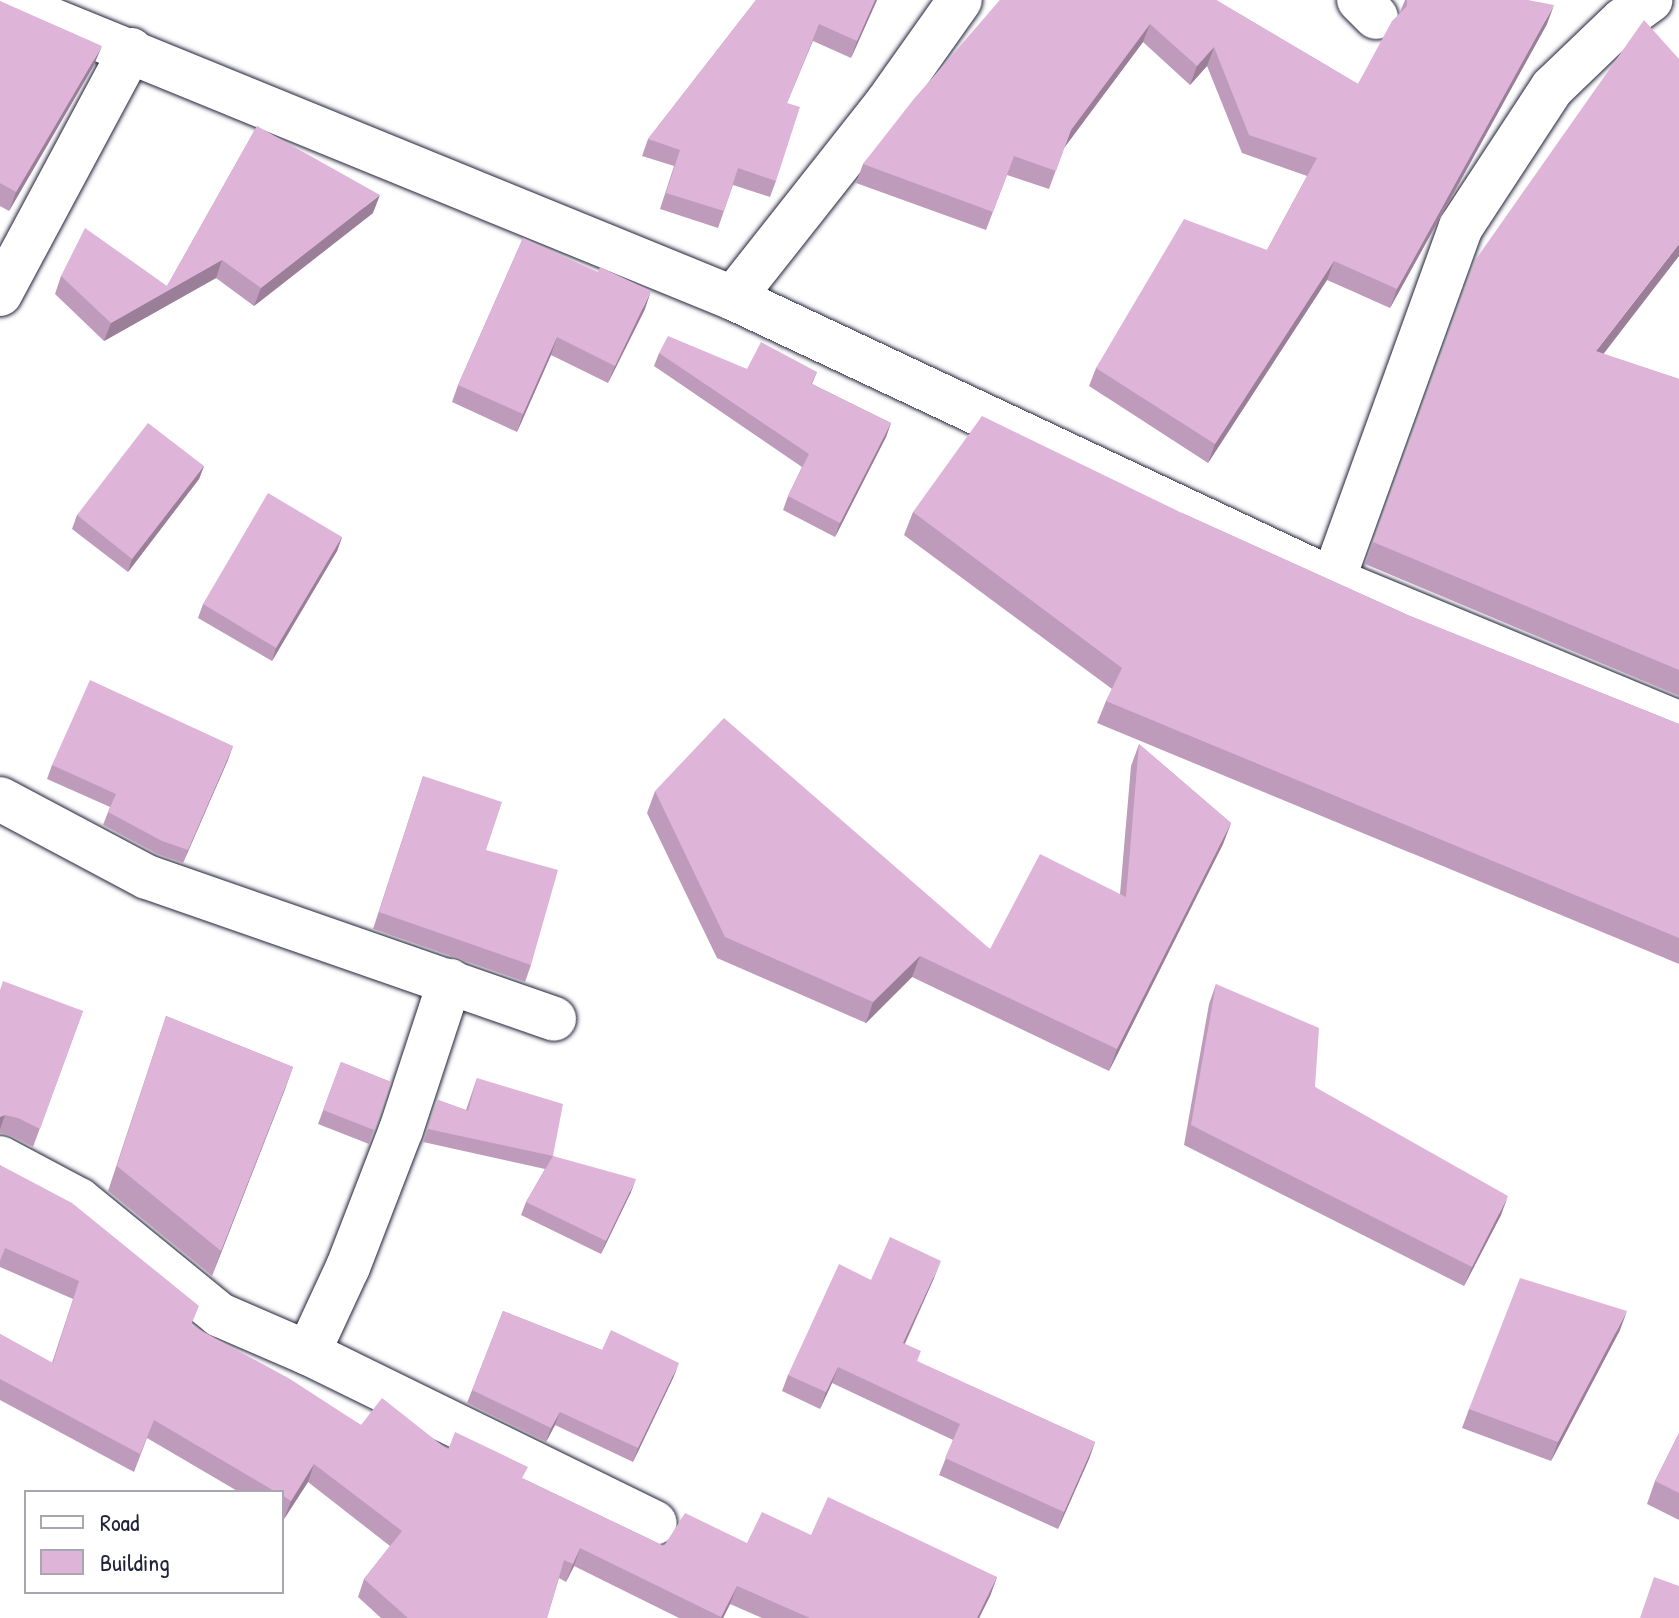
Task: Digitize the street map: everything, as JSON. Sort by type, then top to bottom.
[{"type":"street","points":[[3,0],[733,298],[1333,580],[1679,723]]},
{"type":"street","points":[[733,298],[887,103],[960,0]]},
{"type":"street","points":[[1333,580],[1461,227],[1552,88],[1623,20],[1651,0]]},
{"type":"street","points":[[0,294],[131,50]]},
{"type":"street","points":[[0,799],[147,877],[554,1019]]},
{"type":"street","points":[[308,1353],[348,1267],[391,1157],[450,981]]},
{"type":"street","points":[[0,1158],[79,1200],[220,1315],[308,1353],[655,1523]]},
{"type":"building","points":[[756,0],[875,0],[857,41],[819,24],[787,103],[800,107],[776,181],[738,168],[724,211],[666,193],[680,150],[648,139]]},
{"type":"building","points":[[1000,0],[1216,0],[1358,84],[1392,21],[1407,6],[1407,0],[1528,0],[1554,5],[1397,289],[1334,261],[1215,444],[1096,368],[1184,219],[1267,250],[1317,158],[1249,135],[1214,47],[1197,66],[1150,24],[1071,130],[1056,171],[1014,156],[993,212],[863,164],[913,100]]},
{"type":"building","points":[[0,1],[102,46],[16,192],[0,183]]},
{"type":"building","points":[[1644,20],[1679,59],[1679,244],[1596,351],[1679,379],[1679,670],[1373,542],[1476,259]]},
{"type":"building","points":[[257,126],[380,195],[261,288],[222,260],[111,323],[61,276],[85,228],[167,286]]},
{"type":"building","points":[[523,238],[598,272],[600,267],[651,291],[615,366],[557,337],[523,414],[458,385]]},
{"type":"building","points":[[668,336],[747,369],[761,342],[817,372],[811,384],[891,423],[840,523],[788,496],[809,454],[659,353]]},
{"type":"building","points":[[982,416],[1182,513],[1410,616],[1679,724],[1679,938],[1106,701],[1122,668],[913,512]]},
{"type":"building","points":[[148,423],[204,466],[132,559],[77,515]]},
{"type":"building","points":[[268,493],[342,537],[276,648],[203,604]]},
{"type":"building","points":[[90,680],[233,746],[188,850],[162,841],[108,812],[116,794],[52,765]]},
{"type":"building","points":[[724,718],[990,949],[1040,854],[1126,897],[1139,744],[1231,823],[1117,1049],[920,956],[873,1002],[725,937],[655,791]]},
{"type":"building","points":[[423,776],[502,802],[486,850],[558,870],[531,965],[379,912]]},
{"type":"building","points":[[3,981],[83,1011],[40,1129],[18,1118],[0,1117],[0,990]]},
{"type":"building","points":[[1216,984],[1319,1028],[1315,1087],[1508,1196],[1472,1267],[1191,1125]]},
{"type":"building","points":[[166,1016],[293,1067],[221,1251],[117,1166]]},
{"type":"building","points":[[341,1062],[391,1082],[374,1130],[323,1110]]},
{"type":"building","points":[[477,1078],[563,1104],[553,1156],[428,1129],[438,1100],[468,1111]]},
{"type":"building","points":[[553,1156],[636,1179],[606,1241],[526,1202]]},
{"type":"building","points":[[0,1165],[72,1203],[199,1306],[191,1325],[290,1379],[361,1425],[382,1398],[448,1450],[455,1432],[528,1467],[522,1478],[664,1546],[685,1513],[747,1543],[762,1512],[811,1535],[828,1497],[997,1577],[977,1618],[810,1618],[737,1586],[721,1617],[580,1548],[573,1564],[564,1560],[547,1618],[408,1618],[364,1579],[402,1531],[314,1464],[291,1501],[284,1496],[284,1490],[273,1490],[154,1420],[140,1454],[0,1379],[0,1334],[53,1363],[79,1281],[5,1248],[0,1261]]},
{"type":"building","points":[[890,1237],[941,1261],[903,1343],[921,1351],[917,1361],[1095,1442],[1064,1512],[945,1458],[960,1424],[838,1367],[826,1392],[788,1375],[839,1264],[871,1280]]},
{"type":"building","points":[[1520,1278],[1627,1311],[1558,1442],[1469,1409]]},
{"type":"building","points":[[503,1311],[602,1350],[611,1330],[679,1363],[638,1448],[560,1412],[551,1428],[472,1390]]},
{"type":"building","points":[[1679,1433],[1679,1493],[1655,1481]]},
{"type":"building","points":[[1654,1577],[1679,1586],[1679,1618],[1640,1618]]}]
